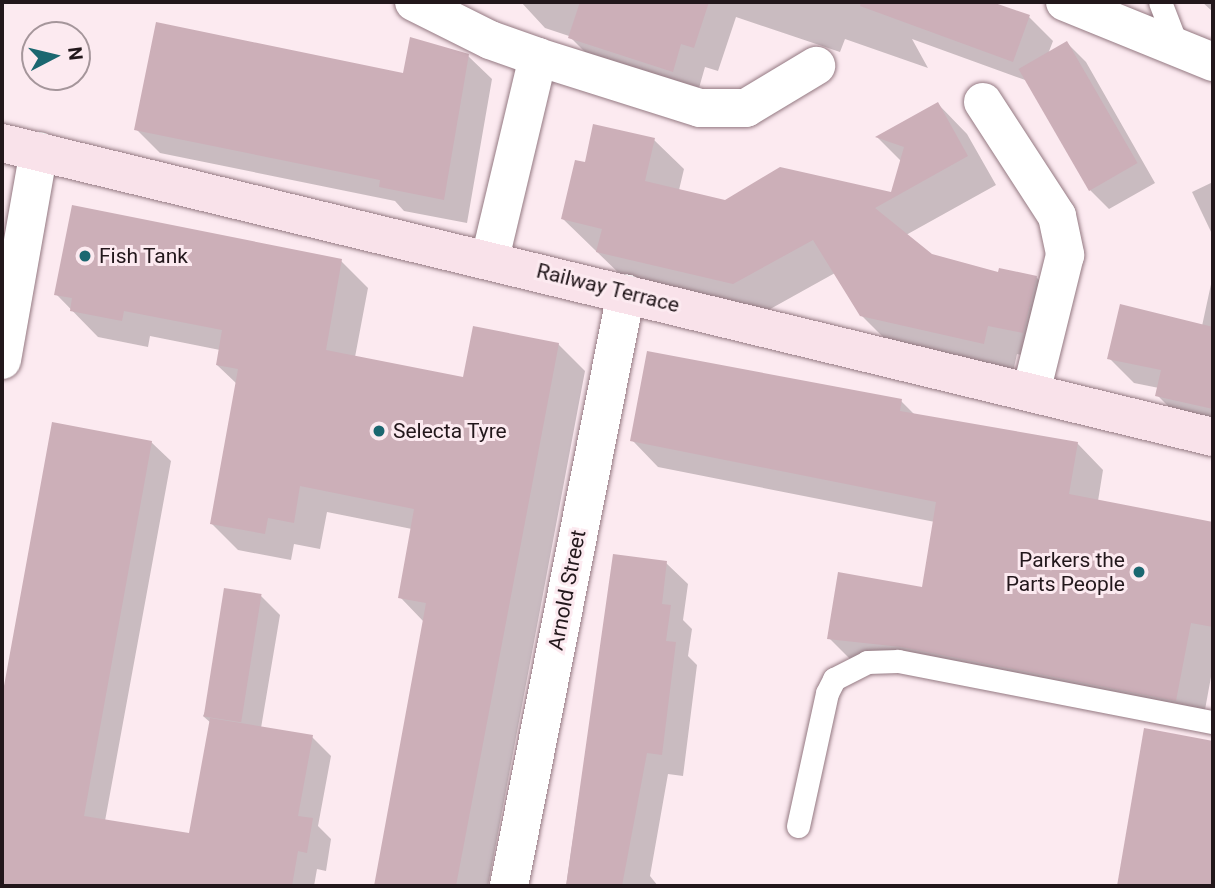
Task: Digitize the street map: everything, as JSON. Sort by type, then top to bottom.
[{"type":"street","points":[[414,2],[490,40],[700,108],[747,108],[816,66]]},
{"type":"street","points":[[1077,7],[1196,57]]},
{"type":"street","points":[[489,259],[538,57]]},
{"type":"street","points":[[983,102],[1057,216],[1065,255],[1031,392]]},
{"type":"street","name":"Railway Terrace","points":[[2,143],[489,259],[1213,437]]},
{"type":"street","points":[[2,360],[39,151]]},
{"type":"street","name":"Arnold Street","points":[[509,886],[626,293]]},
{"type":"lane","points":[[1160,2],[1196,57]]},
{"type":"lane","points":[[798,827],[827,693],[834,680],[867,662],[898,661],[1213,722]]},
{"type":"building","points":[[580,2],[709,2],[694,48],[681,44],[673,72],[568,38]]},
{"type":"building","points":[[861,2],[992,2],[1030,15],[1013,62],[860,6]]},
{"type":"building","points":[[156,22],[403,73],[410,37],[469,54],[444,200],[379,187],[380,180],[134,130]]},
{"type":"building","points":[[1067,41],[1138,163],[1089,191],[1019,69]]},
{"type":"building","points":[[938,102],[968,156],[875,208],[932,254],[998,272],[999,268],[1037,276],[1023,333],[988,326],[984,344],[860,316],[813,240],[733,284],[596,252],[602,229],[561,219],[575,160],[585,162],[593,124],[655,138],[645,181],[725,200],[780,167],[891,192],[904,147],[875,137]]},
{"type":"building","points":[[72,205],[342,259],[326,350],[463,377],[473,326],[559,343],[456,886],[374,886],[426,603],[398,598],[414,509],[300,486],[294,523],[268,518],[265,534],[210,524],[238,369],[216,365],[222,330],[124,311],[122,321],[70,311],[72,298],[54,295]]},
{"type":"building","points":[[1120,304],[1213,327],[1213,409],[1155,396],[1161,370],[1107,359]]},
{"type":"building","points":[[647,351],[902,399],[900,411],[1078,442],[1069,494],[1213,522],[1213,627],[1191,623],[1176,701],[901,647],[827,639],[838,572],[922,587],[936,502],[630,441]]},
{"type":"building","points":[[52,422],[152,441],[84,816],[189,833],[210,718],[313,735],[298,816],[313,818],[307,853],[298,851],[292,886],[2,886],[2,697]]},
{"type":"building","points":[[613,554],[667,561],[662,604],[671,605],[666,641],[676,642],[662,755],[647,753],[622,886],[566,886]]},
{"type":"building","points":[[224,588],[262,594],[241,722],[204,716]]},
{"type":"building","points":[[1144,728],[1213,741],[1213,886],[1117,886]]},
{"type":"place","name":"Fish Tank","points":[[85,256]]},
{"type":"place","name":"Selecta Tyre","points":[[379,431]]},
{"type":"place","name":"Parkers the Parts People","points":[[1139,572]]}]
